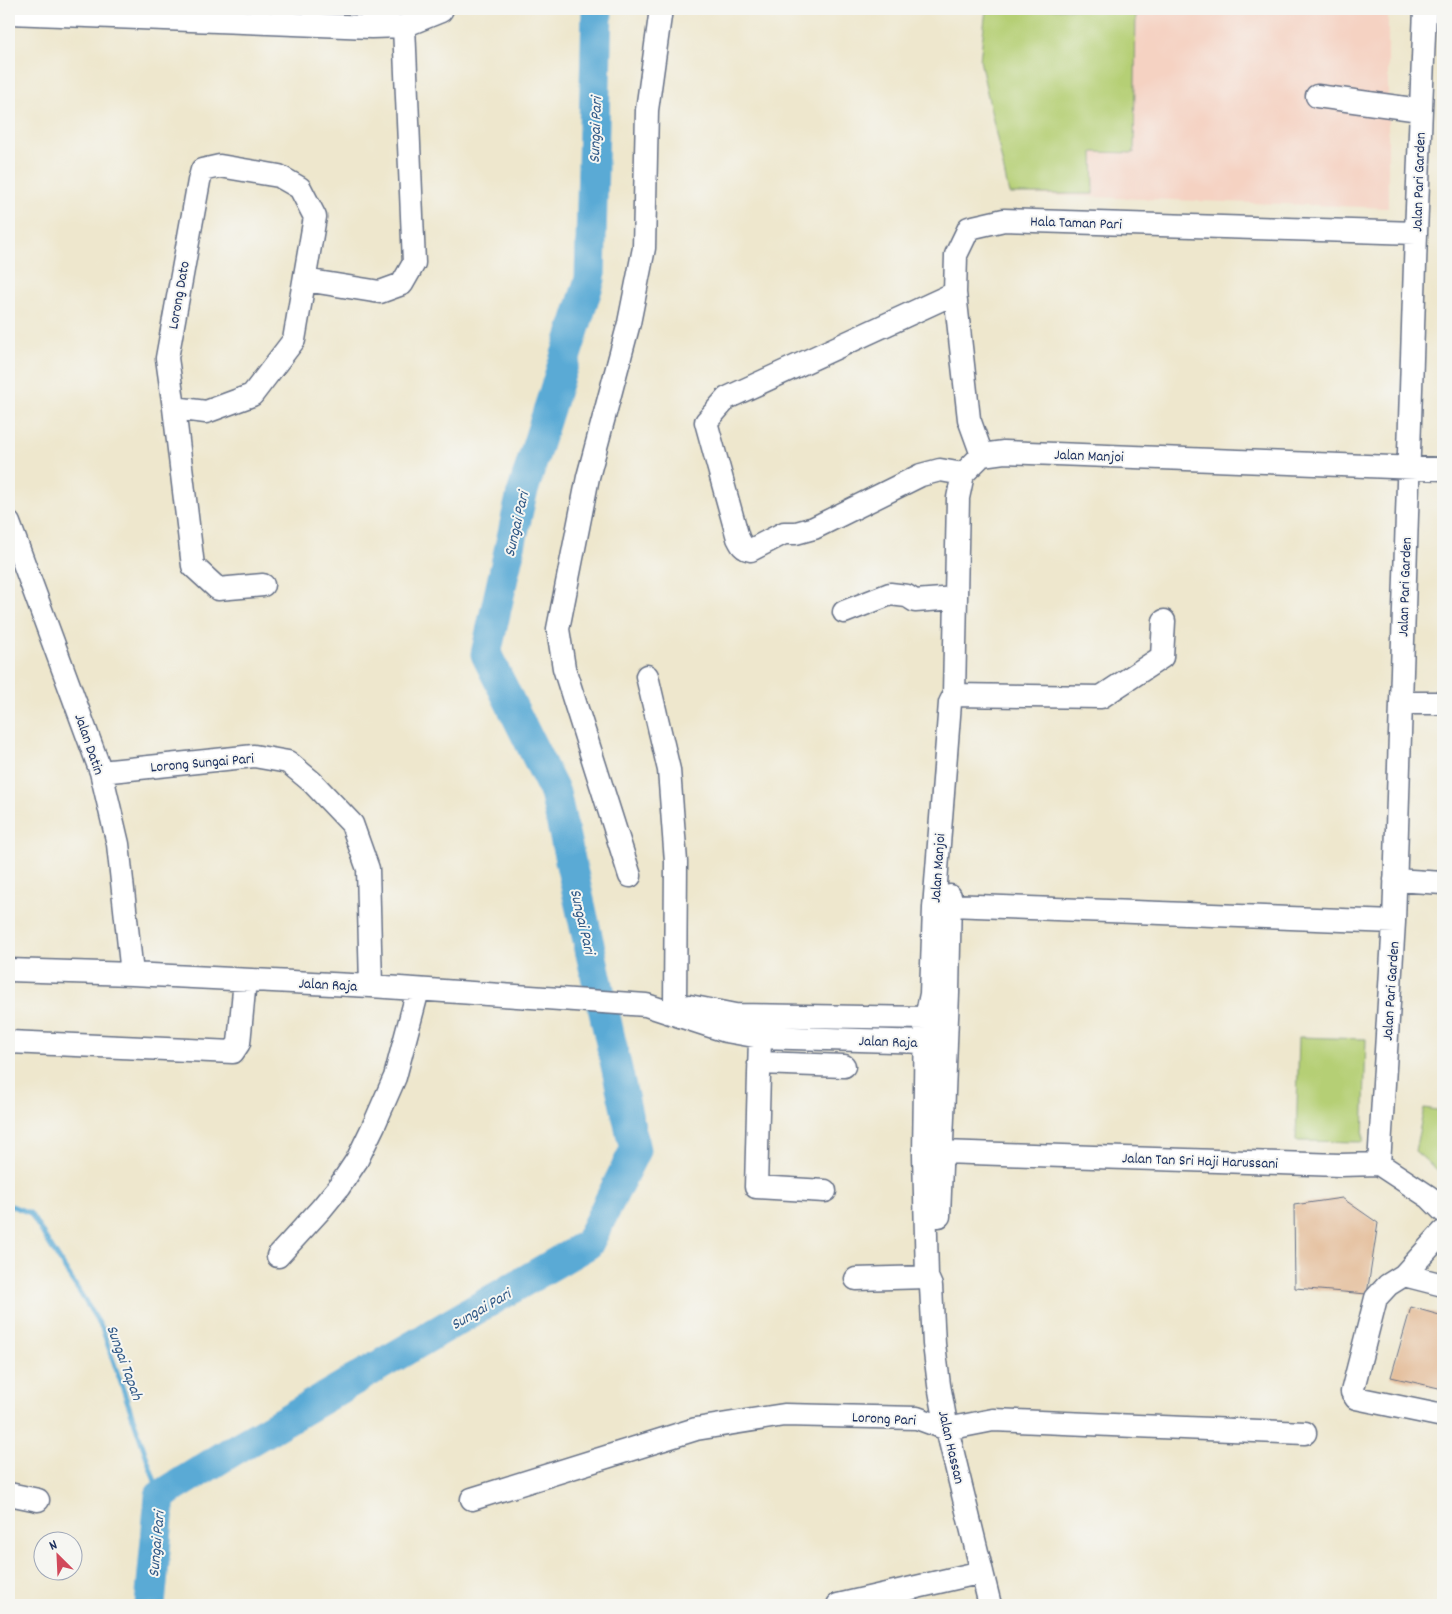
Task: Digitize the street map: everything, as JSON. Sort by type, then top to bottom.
[{"type":"street","points":[[9,13],[371,28],[404,26],[442,9]]},
{"type":"street","points":[[630,876],[564,668],[558,629],[588,477],[629,323],[644,248],[647,110],[661,9]]},
{"type":"street","name":"Jalan Pari Garden","points":[[1379,1164],[1394,922],[1420,110],[1425,9]]},
{"type":"street","points":[[305,280],[380,292],[402,284],[414,262],[404,26]]},
{"type":"street","points":[[1317,96],[1420,110]]},
{"type":"street","name":"Lorong Dato","points":[[220,166],[280,176],[300,188],[315,217],[305,280],[294,340],[252,395],[206,412],[174,408],[167,358],[202,170],[220,166]]},
{"type":"street","name":"Hala Taman Pari","points":[[982,455],[969,418],[955,293],[956,255],[969,228],[1004,220],[1416,233]]},
{"type":"street","points":[[955,293],[727,398],[706,422],[738,538],[746,550],[751,550],[784,533],[796,533],[814,528],[921,475],[940,470],[963,474],[982,455]]},
{"type":"street","points":[[174,408],[193,566],[218,589],[262,585]]},
{"type":"street","name":"Jalan Manjoi","points":[[982,455],[1004,452],[1443,469]]},
{"type":"street","name":"Jalan Manjoi","points":[[926,1042],[926,1018],[931,994],[934,908],[950,703],[954,694],[958,498],[963,474]]},
{"type":"street","name":"Jalan Datin","points":[[9,523],[14,551],[101,772],[118,844],[132,974]]},
{"type":"street","points":[[844,612],[890,594],[907,596],[915,601],[956,598]]},
{"type":"street","points":[[954,694],[1101,698],[1162,657],[1164,622]]},
{"type":"street","points":[[647,676],[669,770],[676,862],[675,1004]]},
{"type":"street","name":"Jalan Manjoi","points":[[946,1030],[949,905],[958,703],[954,694]]},
{"type":"street","points":[[1401,703],[1443,703]]},
{"type":"street","name":"Lorong Sungai Pari","points":[[101,772],[254,756],[288,762],[312,782],[352,824],[368,869],[371,986]]},
{"type":"street","points":[[1395,880],[1443,883]]},
{"type":"street","points":[[949,905],[1394,922]]},
{"type":"street","name":"Jalan Raja","points":[[9,970],[371,986],[646,1005],[726,1031],[760,1037],[926,1042],[946,1030],[926,1018],[735,1015],[660,1001],[646,1005]]},
{"type":"street","points":[[9,1042],[233,1052],[239,1044],[245,980]]},
{"type":"street","points":[[278,1256],[321,1209],[357,1160],[395,1077],[418,990]]},
{"type":"street","name":"Jalan Hassan","points":[[933,1153],[946,1030]]},
{"type":"street","points":[[760,1037],[756,1187],[825,1191]]},
{"type":"street","name":"Jalan Hassan","points":[[926,1042],[933,1153],[937,1276],[929,1282],[936,1360],[947,1429],[990,1605]]},
{"type":"street","points":[[759,1063],[844,1066]]},
{"type":"street","name":"Jalan Tan Sri Haji Harussani","points":[[933,1153],[1340,1165],[1379,1164]]},
{"type":"street","points":[[1379,1164],[1429,1197],[1443,1211]]},
{"type":"street","points":[[1443,1232],[1404,1275],[1388,1285],[1376,1298],[1352,1392],[1356,1398],[1443,1416]]},
{"type":"street","points":[[1404,1275],[1443,1285]]},
{"type":"street","points":[[856,1279],[929,1282]]},
{"type":"street","name":"Lorong Pari","points":[[472,1499],[696,1429],[784,1416],[917,1418],[947,1429]]},
{"type":"street","points":[[947,1429],[993,1420],[1305,1433]]},
{"type":"street","points":[[9,1494],[38,1500]]},
{"type":"street","points":[[838,1605],[982,1572]]},
{"type":"shaded area","points":[[986,9],[1388,9],[1388,208],[1009,194],[980,60]]},
{"type":"green space","points":[[986,9],[1136,9],[1134,153],[1093,152],[1094,194],[1009,194],[980,60]]},
{"type":"green space","points":[[1299,1037],[1366,1039],[1363,1142],[1296,1141]]},
{"type":"green space","points":[[1424,1108],[1443,1111],[1443,1175],[1415,1151]]},
{"type":"building","points":[[1342,1198],[1378,1223],[1367,1294],[1295,1288],[1294,1205]]},
{"type":"building","points":[[1411,1307],[1443,1316],[1443,1389],[1391,1377]]},
{"type":"waterway","name":"Sungai Pari","points":[[150,1605],[160,1496],[234,1450],[588,1244],[635,1150],[555,793],[486,654],[521,497],[590,279],[597,9]]},
{"type":"waterway","name":"Sungai Tapah","points":[[9,1205],[30,1213],[102,1328],[160,1496]]}]
